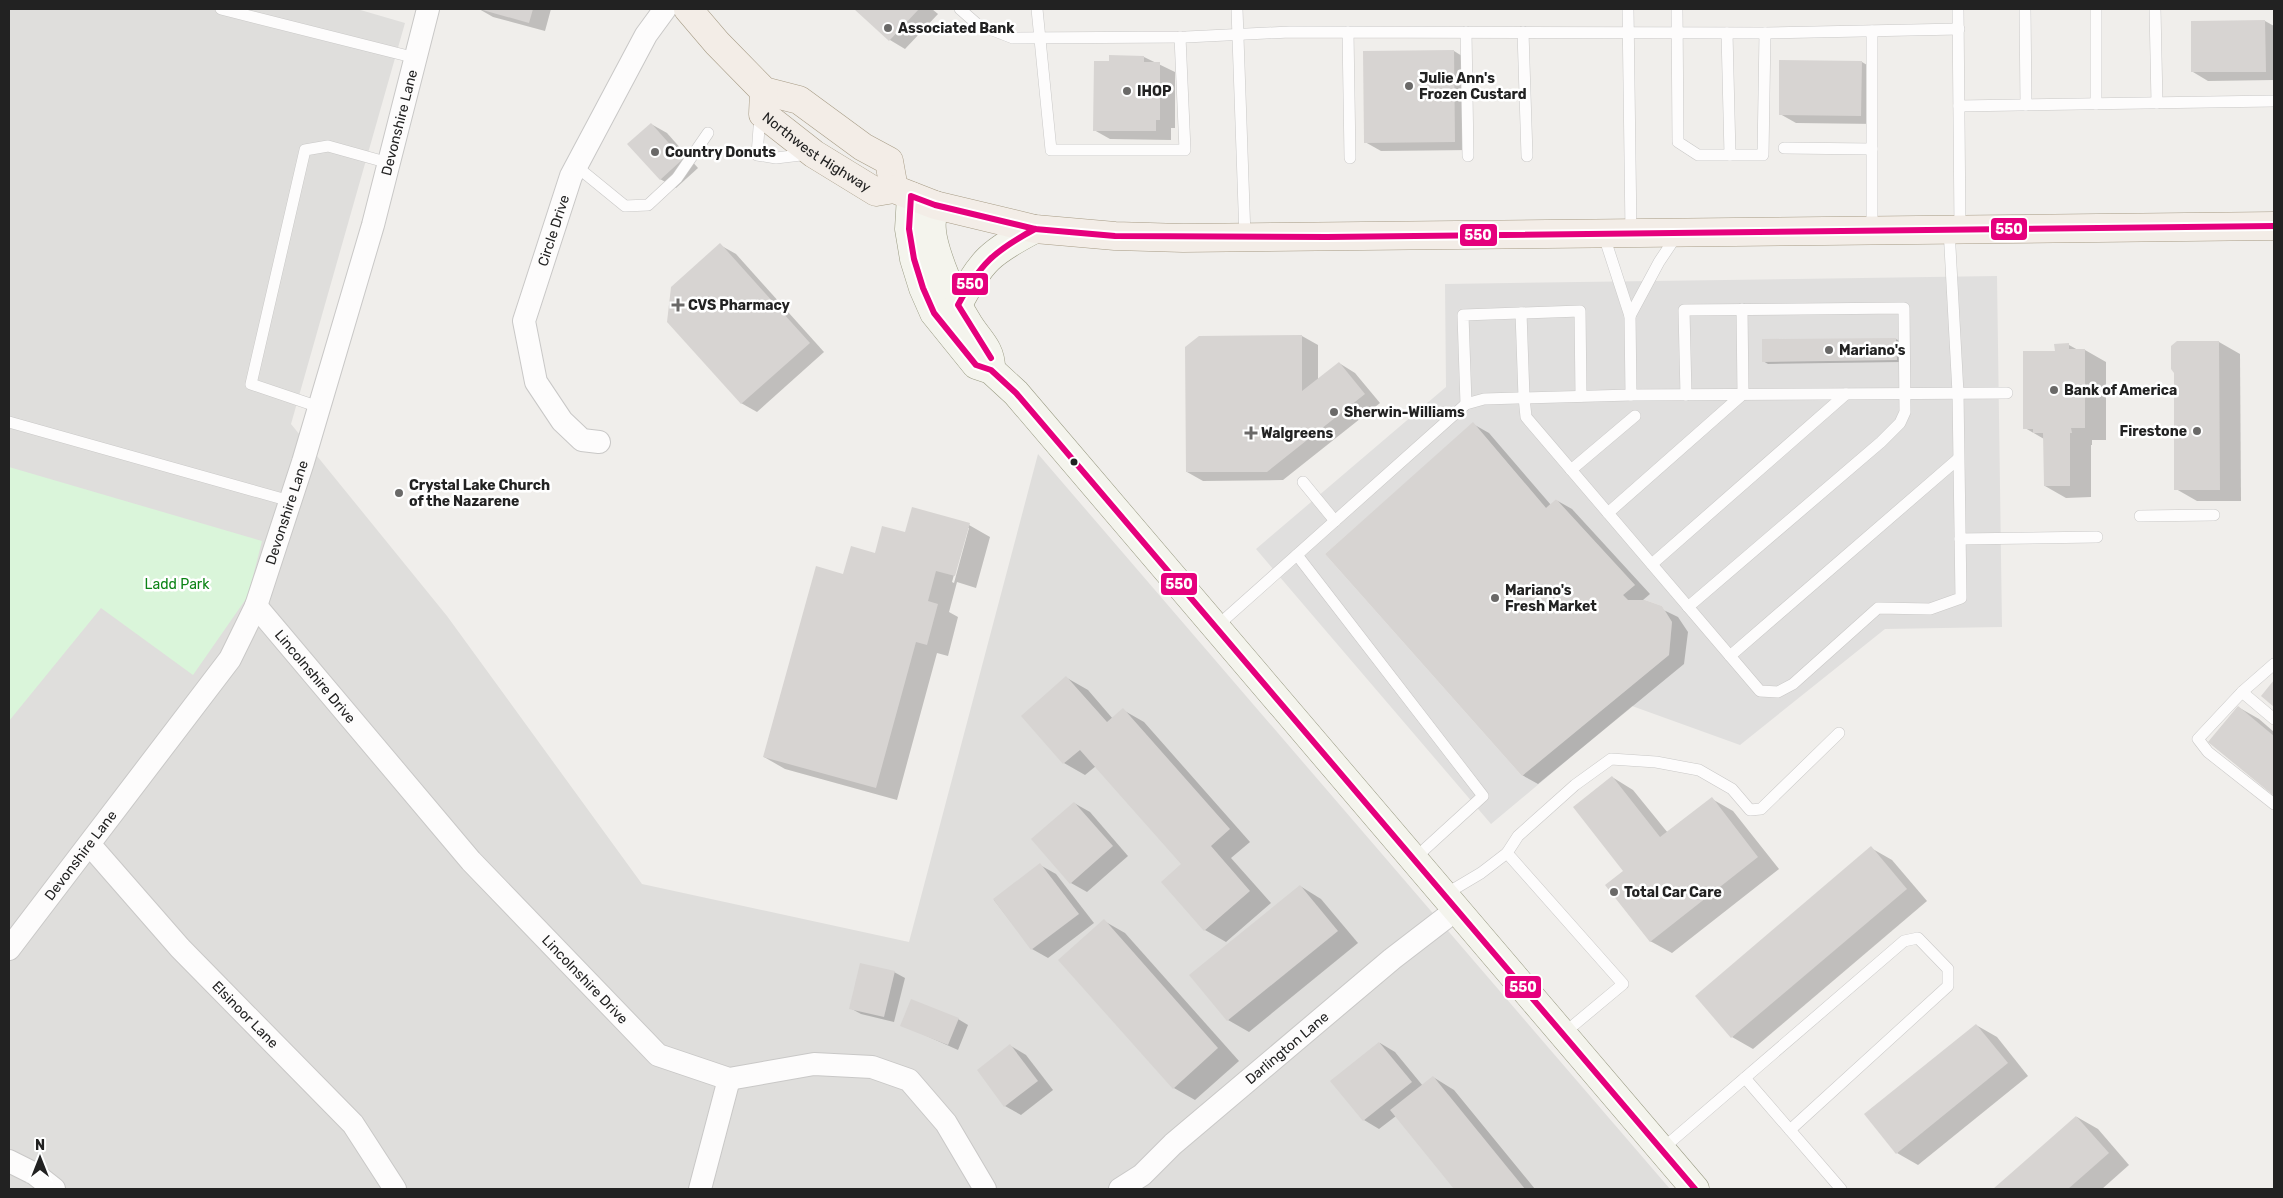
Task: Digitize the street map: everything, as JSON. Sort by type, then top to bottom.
[{"type":"main road","name":"Northwest Highway","points":[[688,9],[764,102],[814,154],[876,192],[913,197],[1036,229],[1115,236],[1245,237],[2274,226]]},
{"type":"main road","name":"Northwest Highway","points":[[764,102],[799,100],[863,147],[889,162],[913,197]]},
{"type":"street","name":"Devonshire Lane","points":[[9,949],[230,659],[256,606],[319,407],[389,163],[428,9]]},
{"type":"street","name":"Circle Drive","points":[[599,442],[582,440],[562,422],[536,382],[524,321],[570,176],[646,35],[665,9]]},
{"type":"street","points":[[913,197],[931,218],[932,234],[958,305],[991,356],[991,370]]},
{"type":"street","points":[[913,197],[909,229],[914,259],[922,288],[934,313],[976,365],[991,370],[1016,393],[1695,1189]]},
{"type":"street","points":[[958,305],[974,274],[990,257],[1003,246],[1036,229]]},
{"type":"street","name":"Lincolnshire Drive","points":[[256,606],[471,861],[658,1055],[729,1079],[814,1064],[872,1067],[909,1080],[946,1123],[986,1189]]},
{"type":"street","name":"Elsinoor Lane","points":[[90,845],[180,948],[353,1124],[395,1189]]},
{"type":"street","name":"Darlington Lane","points":[[1120,1189],[1142,1175],[1173,1144],[1370,977],[1450,902]]},
{"type":"street","points":[[700,1189],[729,1079]]},
{"type":"street","points":[[9,1161],[35,1174],[54,1189]]},
{"type":"lane","points":[[221,9],[416,58]]},
{"type":"lane","points":[[960,9],[977,24],[1013,38],[1038,39],[1348,32],[1765,33],[1959,29]]},
{"type":"lane","points":[[1037,9],[1038,39],[1051,150],[1185,150],[1180,37]]},
{"type":"lane","points":[[1237,9],[1245,237]]},
{"type":"lane","points":[[1628,9],[1631,234]]},
{"type":"lane","points":[[1677,9],[1678,142],[1698,155],[1763,155],[1765,33]]},
{"type":"lane","points":[[1521,314],[1526,417],[1760,691],[1778,692],[1793,684],[1878,608],[1930,609],[1961,598],[1954,229],[1959,106],[1958,9]]},
{"type":"lane","points":[[2025,9],[2026,105]]},
{"type":"lane","points":[[2096,9],[2096,104]]},
{"type":"lane","points":[[2155,9],[2157,103]]},
{"type":"lane","points":[[1872,31],[1872,230]]},
{"type":"lane","points":[[1348,32],[1350,158]]},
{"type":"lane","points":[[1466,32],[1468,156]]},
{"type":"lane","points":[[1523,32],[1527,156]]},
{"type":"lane","points":[[1727,33],[1730,155]]},
{"type":"lane","points":[[1959,106],[2274,101]]},
{"type":"lane","points":[[576,166],[624,206],[648,205],[677,178],[708,133]]},
{"type":"lane","points":[[319,407],[251,384],[305,150],[328,146],[389,163]]},
{"type":"lane","points":[[1784,148],[1872,149]]},
{"type":"lane","points":[[1630,316],[1659,262],[1678,233]]},
{"type":"lane","points":[[1603,234],[1630,316],[1631,395]]},
{"type":"lane","points":[[1686,395],[1684,310],[1904,308],[1905,412],[1902,418],[1881,442],[1688,607]]},
{"type":"lane","points":[[1608,513],[1743,394],[1742,310]]},
{"type":"lane","points":[[1466,404],[1463,315],[1580,312],[1581,396]]},
{"type":"lane","points":[[1216,627],[1466,404],[1484,399],[1524,396],[2007,392]]},
{"type":"lane","points":[[1652,564],[1846,394]]},
{"type":"lane","points":[[1571,470],[1635,416]]},
{"type":"lane","points":[[9,422],[290,502]]},
{"type":"lane","points":[[1730,656],[1958,459]]},
{"type":"lane","points":[[1304,482],[1335,521]]},
{"type":"lane","points":[[2140,516],[2214,515]]},
{"type":"lane","points":[[1960,540],[2097,537]]},
{"type":"lane","points":[[1297,555],[1483,796],[1414,859]]},
{"type":"lane","points":[[2274,664],[2242,692],[2198,739],[2208,752],[2274,804]]},
{"type":"lane","points":[[2242,692],[2274,719]]},
{"type":"lane","points":[[1450,902],[1481,873],[1507,853],[1518,836],[1575,785],[1611,760],[1656,762],[1699,770],[1732,789],[1750,810],[1761,808],[1839,732]]},
{"type":"lane","points":[[1507,853],[1623,984],[1563,1034]]},
{"type":"lane","points":[[1661,1150],[1904,941],[1918,938],[1948,969],[1948,986],[1790,1130]]},
{"type":"lane","points":[[1745,1078],[1841,1189]]},
{"type":"shaded area","points":[[9,9],[357,9],[405,23],[291,424],[447,616],[642,884],[909,942],[1038,454],[1670,1189],[9,1189]]},
{"type":"shaded area","points":[[1997,276],[2002,627],[1885,629],[1740,745],[1632,706],[1491,824],[1256,549],[1446,387],[1445,284]],"holes":[[[1473,423],[1546,508],[1556,499],[1635,585],[1623,595],[1628,600],[1645,600],[1662,606],[1672,622],[1669,655],[1522,776],[1325,554]]]},
{"type":"green space","name":"Ladd Park","points":[[9,467],[262,541],[248,596],[193,675],[101,608],[9,721]]},
{"type":"building","points":[[479,9],[533,9],[529,23]]},
{"type":"building","name":"Associated Bank","points":[[854,9],[919,9],[889,41]]},
{"type":"building","points":[[2265,20],[2266,72],[2191,72],[2191,21]]},
{"type":"building","name":"Julie Ann's Frozen Custard","points":[[1454,50],[1455,142],[1364,143],[1363,51]]},
{"type":"building","name":"IHOP","points":[[1109,55],[1144,56],[1144,62],[1160,62],[1160,120],[1156,120],[1156,131],[1093,131],[1094,61],[1109,61]]},
{"type":"building","points":[[1779,60],[1862,61],[1861,116],[1779,115]]},
{"type":"building","name":"Country Donuts","points":[[651,123],[683,159],[660,180],[627,144]]},
{"type":"building","name":"CVS Pharmacy","points":[[720,243],[810,343],[741,404],[667,322],[671,287]]},
{"type":"building","name":"Walgreens","points":[[1302,335],[1302,391],[1339,362],[1365,394],[1267,472],[1186,472],[1185,347],[1199,336]]},
{"type":"building","name":"Mariano's","points":[[1896,338],[1897,360],[1762,362],[1762,339]]},
{"type":"building","name":"Firestone","points":[[2177,341],[2219,341],[2220,490],[2174,490],[2174,373],[2171,369],[2171,346]]},
{"type":"building","name":"Bank of America","points":[[2069,343],[2069,349],[2085,349],[2085,428],[2071,428],[2070,486],[2044,486],[2043,433],[2033,433],[2033,429],[2023,429],[2023,351],[2055,351],[2054,344]]},
{"type":"building","name":"Mariano's Fresh Market","points":[[1473,422],[1546,508],[1556,499],[1635,585],[1623,595],[1628,600],[1645,600],[1662,606],[1672,622],[1669,655],[1522,776],[1325,554]]},
{"type":"building","points":[[912,507],[970,523],[955,576],[936,571],[928,601],[938,604],[927,645],[916,642],[876,788],[763,757],[816,566],[843,574],[851,546],[875,553],[882,526],[905,532]]},
{"type":"building","points":[[1066,676],[1107,722],[1123,708],[1230,829],[1211,846],[1250,891],[1204,931],[1161,882],[1181,864],[1080,750],[1063,764],[1021,716]]},
{"type":"building","points":[[2274,680],[2274,707],[2261,696]]},
{"type":"building","points":[[2238,706],[2274,736],[2274,796],[2208,742]]},
{"type":"building","points":[[1612,776],[1660,837],[1712,797],[1758,857],[1650,942],[1605,885],[1623,871],[1573,807]]},
{"type":"building","points":[[1074,802],[1113,846],[1070,884],[1031,839]]},
{"type":"building","points":[[1871,846],[1907,889],[1731,1038],[1695,996]]},
{"type":"building","points":[[1040,863],[1079,914],[1031,950],[993,899]]},
{"type":"building","points":[[1300,885],[1338,931],[1227,1021],[1189,975]]},
{"type":"building","points":[[1104,919],[1218,1048],[1173,1089],[1058,960]]},
{"type":"building","points":[[860,963],[895,971],[884,1017],[849,1009]]},
{"type":"building","points":[[911,999],[959,1018],[948,1045],[900,1026]]},
{"type":"building","points":[[1976,1024],[2008,1063],[1896,1154],[1864,1114]]},
{"type":"building","points":[[1379,1042],[1412,1082],[1363,1121],[1330,1081]]},
{"type":"building","points":[[1010,1044],[1038,1081],[1004,1107],[977,1070]]},
{"type":"building","points":[[1433,1076],[1525,1189],[1454,1189],[1390,1110]]},
{"type":"building","points":[[2076,1116],[2109,1153],[2068,1189],[1993,1189]]},
{"type":"transit line","name":"550","points":[[1695,1189],[1016,393],[991,370],[976,365],[934,313],[923,288],[914,259],[909,229],[911,196],[935,205],[1035,229],[1115,236],[1327,237],[2274,226]]},
{"type":"transit line","name":"550","points":[[991,358],[958,305],[974,279],[989,260],[1009,244],[1035,229]]},
{"type":"place","name":"Associated Bank","points":[[888,28]]},
{"type":"place","name":"Julie Ann's Frozen Custard","points":[[1409,86]]},
{"type":"place","name":"IHOP","points":[[1127,91]]},
{"type":"place","name":"Country Donuts","points":[[655,152]]},
{"type":"place","name":"CVS Pharmacy","points":[[678,305]]},
{"type":"place","name":"Mariano's","points":[[1829,350]]},
{"type":"place","name":"Bank of America","points":[[2054,390]]},
{"type":"place","name":"Sherwin-Williams","points":[[1334,412]]},
{"type":"place","name":"Firestone","points":[[2197,431]]},
{"type":"place","name":"Walgreens","points":[[1251,433]]},
{"type":"place","name":"Crystal Lake Church of the Nazarene","points":[[399,493]]},
{"type":"place","name":"Mariano's Fresh Market","points":[[1495,598]]},
{"type":"place","name":"Total Car Care","points":[[1614,892]]}]
